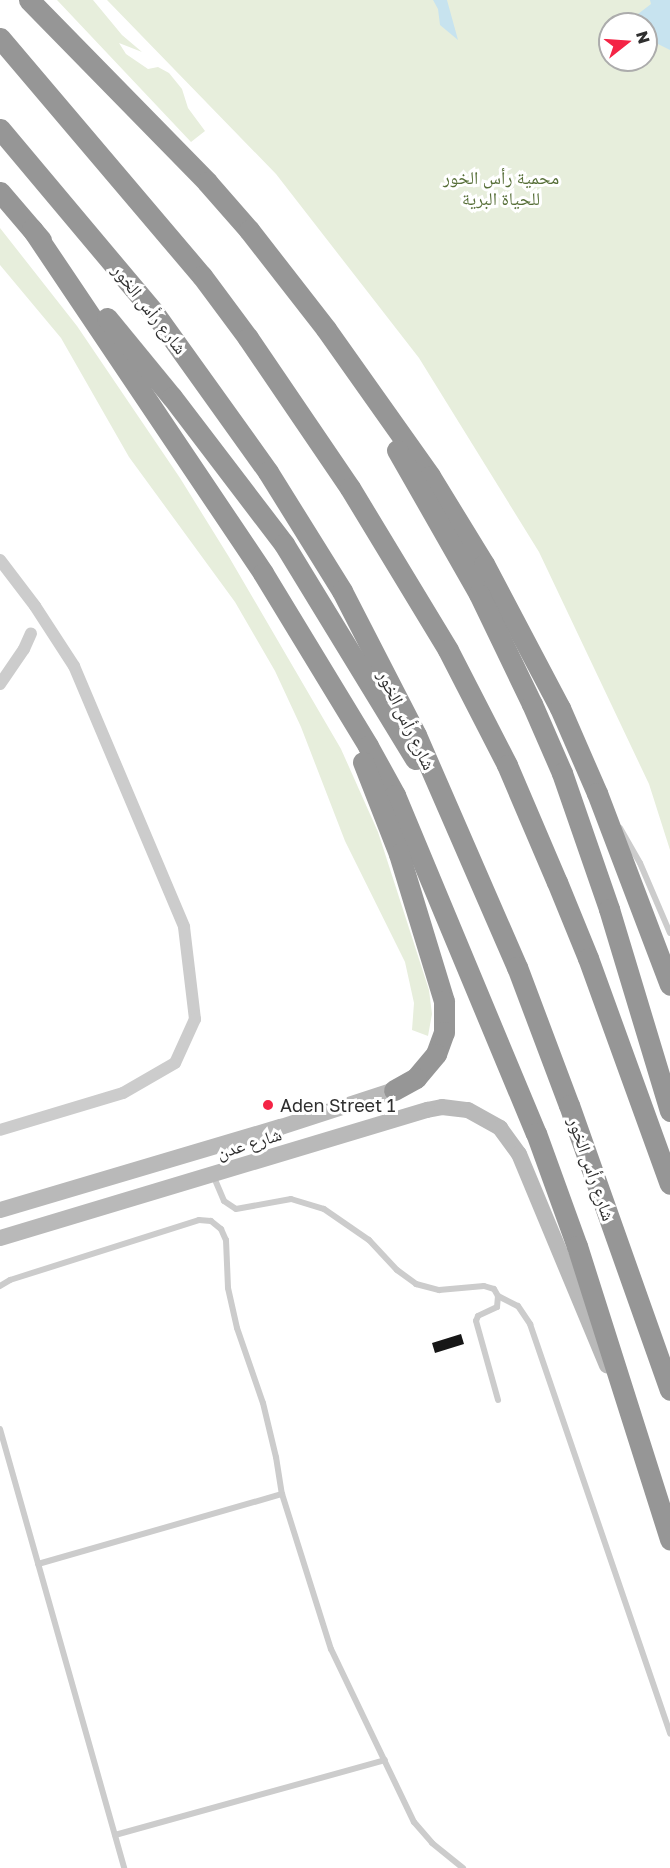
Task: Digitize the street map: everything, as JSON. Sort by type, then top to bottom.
[{"type":"highway","points":[[29,0],[207,182],[242,222],[320,321],[430,476],[484,564],[560,708],[597,792],[670,985]]},
{"type":"highway","points":[[0,38],[195,268],[248,338],[350,488],[448,650],[502,755],[557,882],[588,958],[670,1184]]},
{"type":"highway","name":"شارع رأس الخور","points":[[0,129],[155,314],[268,472],[342,591],[445,797],[544,1035],[670,1389]]},
{"type":"highway","points":[[0,192],[145,364],[278,535],[308,580],[406,745],[445,797]]},
{"type":"highway","points":[[32,229],[263,573],[368,746],[394,795],[460,947],[543,1154],[577,1246],[670,1540]]},
{"type":"highway","points":[[364,385],[392,441],[479,594],[562,773],[606,899],[670,1111]]},
{"type":"highway","points":[[331,687],[391,833],[430,949],[444,1001],[444,1032],[436,1054],[416,1078],[394,1090]]},
{"type":"street","points":[[0,1130],[123,1093],[175,1063],[195,1019],[184,927],[68,654],[2,566]]},
{"type":"street","points":[[0,684],[24,649],[31,633]]},
{"type":"street","name":"شارع عدن","points":[[0,1210],[270,1131],[394,1090]]},
{"type":"street","name":"شارع عدن","points":[[0,1238],[427,1110],[456,1108],[479,1115],[500,1128],[519,1154],[598,1348],[624,1395]]},
{"type":"lane","points":[[597,792],[636,855],[670,933]]},
{"type":"lane","points":[[213,1174],[224,1201],[236,1209],[249,1208],[279,1199],[313,1204],[358,1232],[397,1270],[416,1284],[439,1290],[489,1286],[498,1296],[518,1305],[530,1324],[670,1734]]},
{"type":"lane","points":[[0,1286],[10,1280],[199,1220],[217,1224],[225,1240],[231,1305],[270,1428],[282,1494],[331,1649],[342,1677],[386,1760],[414,1822],[432,1844],[463,1868]]},
{"type":"lane","points":[[498,1296],[495,1310],[481,1315],[476,1321],[498,1400]]},
{"type":"lane","points":[[1,1433],[124,1868]]},
{"type":"lane","points":[[38,1564],[282,1494]]},
{"type":"lane","points":[[115,1835],[386,1760]]},
{"type":"green space","points":[[57,0],[93,0],[122,35],[142,52],[119,43],[126,54],[148,69],[158,67],[169,73],[182,89],[188,108],[205,131],[191,142]]},
{"type":"green space","name":"محمية رأس الخور للحياة البرية","points":[[107,0],[670,0],[670,850],[649,784],[539,552],[419,358],[276,174]]},
{"type":"green space","points":[[0,228],[77,326],[180,478],[341,749],[378,832],[429,990],[432,1014],[428,1036],[412,1030],[414,1003],[405,962],[345,841],[301,727],[275,671],[235,602],[129,457],[61,338],[0,265]]},
{"type":"water","points":[[433,0],[447,0],[458,40],[440,25],[438,9]]},
{"type":"water","points":[[650,0],[670,0],[670,50],[658,44],[658,12],[641,12],[651,4]]},
{"type":"building","points":[[461,1334],[464,1344],[435,1353],[432,1343]]},
{"type":"place","name":"Aden Street 1","points":[[268,1105]]}]
